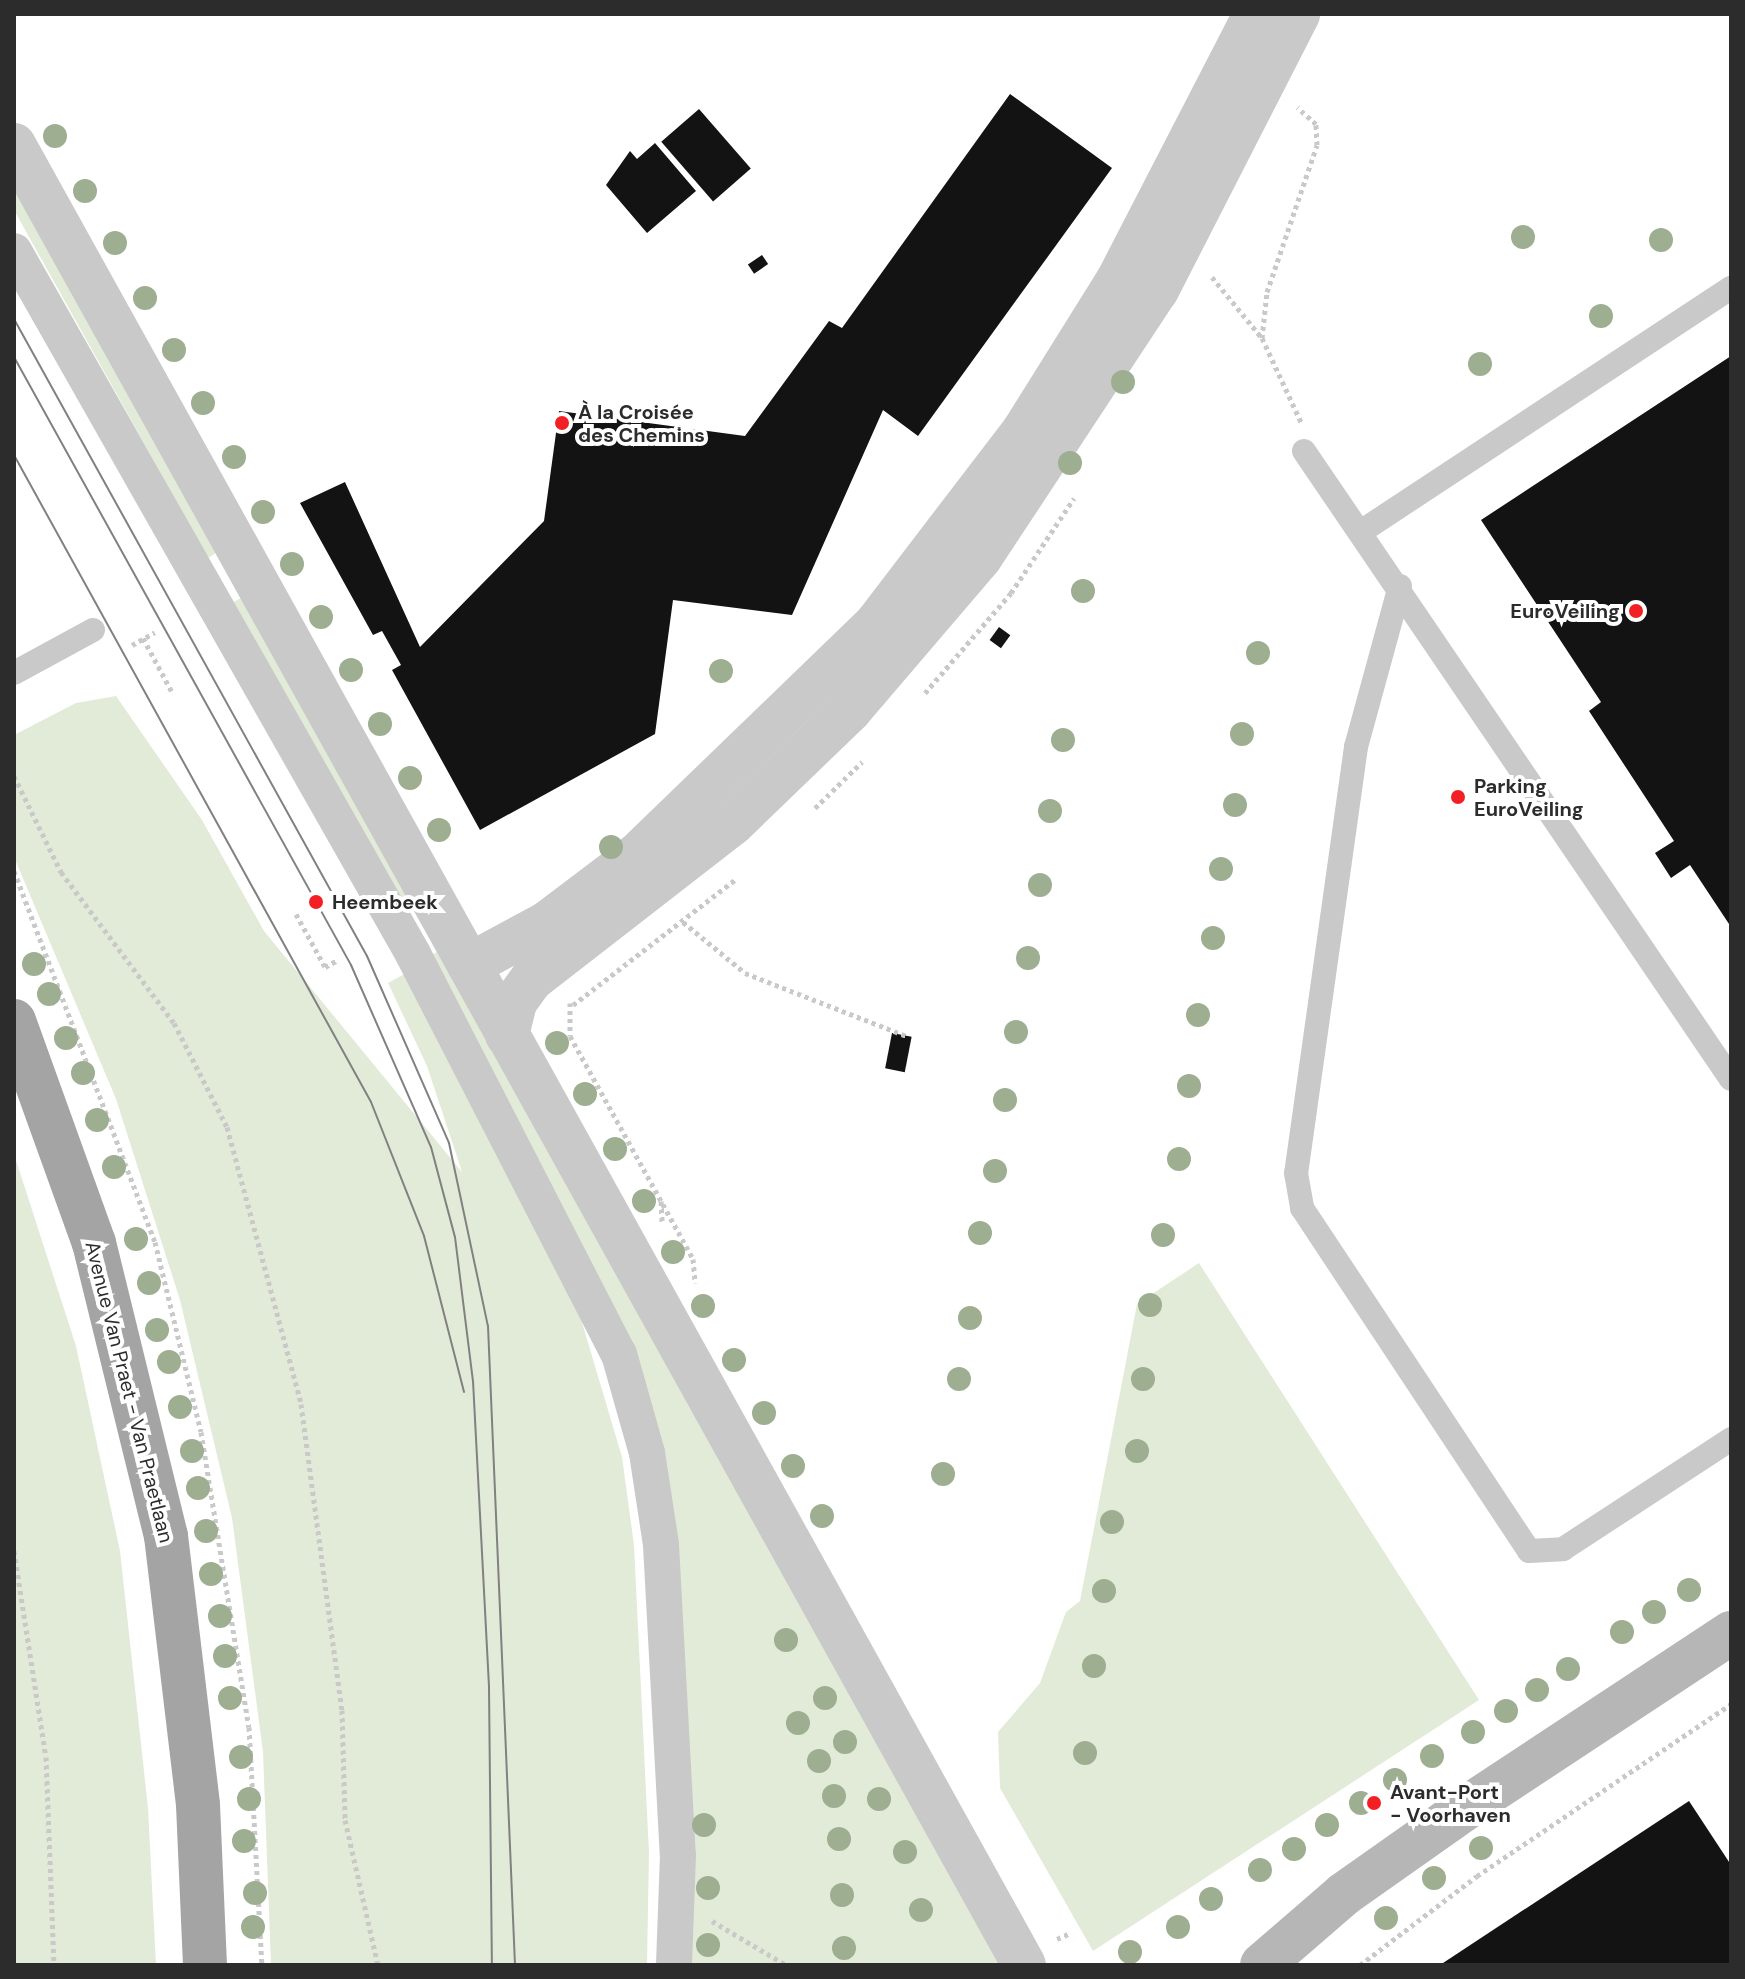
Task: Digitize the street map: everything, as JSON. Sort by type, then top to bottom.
[{"type":"main road","name":"Avenue Van Praet - Van Praetlaan","points":[[14,1021],[94,1243],[166,1536],[198,1805],[205,1965]]},
{"type":"main road","points":[[1262,1965],[1448,1821],[1731,1633]]},
{"type":"street","points":[[469,965],[547,923],[637,855],[876,624],[1031,420],[1118,280],[1255,14]]},
{"type":"street","points":[[507,1035],[515,1002],[547,969],[645,898],[816,744],[980,558],[1157,290],[1298,14]]},
{"type":"street","points":[[14,145],[1024,1965]]},
{"type":"street","points":[[14,251],[405,940],[610,1330],[647,1453],[661,1545],[677,1899],[674,1965]]},
{"type":"lane","points":[[1362,531],[1731,288]]},
{"type":"lane","points":[[1304,451],[1400,586],[1731,1079]]},
{"type":"lane","points":[[1400,586],[1356,747],[1296,1173],[1302,1208],[1529,1551],[1563,1549],[1731,1439]]},
{"type":"lane","points":[[14,673],[93,630]]},
{"type":"path","points":[[1262,338],[1267,292],[1317,145],[1316,124],[1288,102]]},
{"type":"path","points":[[1204,271],[1262,338],[1284,390],[1300,407],[1304,451]]},
{"type":"path","points":[[132,645],[155,632]]},
{"type":"path","points":[[143,638],[172,692]]},
{"type":"path","points":[[14,776],[61,872],[174,1023],[227,1127],[301,1404],[342,1710],[347,1829],[378,1965]]},
{"type":"path","points":[[296,914],[325,967],[336,961]]},
{"type":"path","points":[[677,916],[745,973],[907,1036]]},
{"type":"path","points":[[547,969],[572,1006],[570,1036],[693,1259],[694,1293]]},
{"type":"path","points":[[14,1551],[46,1757],[54,1965]]},
{"type":"path","points":[[1360,1965],[1477,1876],[1731,1704]]},
{"type":"path","points":[[677,1899],[786,1965]]},
{"type":"green space","points":[[14,187],[216,553],[208,558],[14,210]]},
{"type":"green space","points":[[241,598],[412,907],[404,911],[233,602]]},
{"type":"green space","points":[[116,696],[202,820],[264,931],[462,1172],[427,1066],[388,983],[408,972],[581,1319],[622,1457],[634,1545],[649,1853],[647,1965],[271,1965],[263,1752],[232,1518],[180,1300],[116,1099],[14,857],[14,735],[76,703]]},
{"type":"green space","points":[[437,952],[1001,1965],[688,1965],[668,1491],[426,958]]},
{"type":"green space","points":[[14,1154],[76,1346],[120,1551],[148,1808],[156,1965],[14,1965]]},
{"type":"green space","points":[[1199,1263],[1479,1700],[1093,1951],[1000,1788],[998,1732],[1040,1683],[1066,1612],[1080,1601],[1137,1304]]},
{"type":"building","points":[[1010,94],[1112,168],[918,436],[883,410],[792,615],[673,600],[655,734],[480,830],[392,670],[401,665],[382,631],[373,635],[300,503],[345,482],[420,647],[544,521],[559,411],[745,436],[829,321],[842,328]]},
{"type":"building","points":[[699,109],[751,169],[713,201],[661,142]]},
{"type":"building","points":[[655,143],[696,191],[647,233],[606,185],[630,151],[637,159]]},
{"type":"building","points":[[762,255],[768,264],[754,274],[748,265]]},
{"type":"building","name":"EuroVeiling","points":[[1731,356],[1731,927],[1690,865],[1671,878],[1655,853],[1674,841],[1589,711],[1601,702],[1481,520]]},
{"type":"building","points":[[999,627],[1010,635],[1001,648],[990,640]]},
{"type":"building","points":[[892,1033],[912,1037],[905,1072],[885,1068]]},
{"type":"building","points":[[1689,1801],[1731,1865],[1731,1965],[1440,1965]]},
{"type":"tram line","points":[[14,319],[367,956],[449,1143],[488,1326],[515,1965]]},
{"type":"tram line","points":[[14,357],[351,965],[431,1147],[455,1237],[473,1381],[489,1688],[492,1965]]},
{"type":"tram line","points":[[14,455],[371,1102],[424,1236],[464,1392]]},
{"type":"place","name":"À la Croisée des Chemins","points":[[562,423]]},
{"type":"place","name":"EuroVeiling","points":[[1636,611]]},
{"type":"place","name":"Parking EuroVeiling","points":[[1458,797]]},
{"type":"place","name":"Heembeek","points":[[316,902]]},
{"type":"place","name":"Avant-Port - Voorhaven","points":[[1374,1803]]}]
